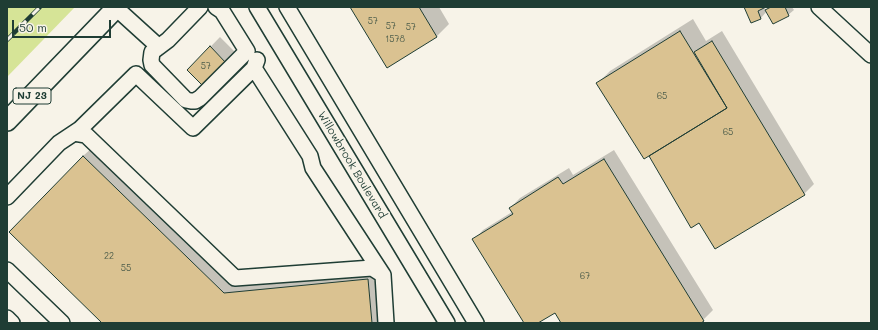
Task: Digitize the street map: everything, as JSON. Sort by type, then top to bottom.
[{"type":"main road","name":"NJ 23","points":[[7,121],[117,7]]},
{"type":"street","points":[[117,7],[159,47]]},
{"type":"street","points":[[200,7],[168,40],[152,52],[151,60],[152,65],[186,100],[191,101],[195,101],[200,98],[247,51],[222,11],[216,7]]},
{"type":"street","name":"Willowbrook Boulevard","points":[[257,7],[447,323]]},
{"type":"street","points":[[287,7],[476,323]]},
{"type":"street","points":[[819,7],[871,55]]},
{"type":"street","points":[[7,197],[59,144],[80,129],[136,74],[192,128],[256,64],[310,156],[314,168],[383,275],[386,323]]},
{"type":"street","points":[[74,133],[86,135],[235,278],[372,268],[383,275]]},
{"type":"street","points":[[7,270],[62,323]]},
{"type":"street","points":[[7,318],[12,323]]},
{"type":"green space","points":[[7,7],[75,7],[7,77]]},
{"type":"building","points":[[350,7],[419,7],[437,37],[387,68]]},
{"type":"building","points":[[744,7],[766,7],[758,11],[761,19],[751,23]]},
{"type":"building","points":[[771,7],[785,7],[789,16],[773,24],[765,10]]},
{"type":"building","points":[[680,31],[727,108],[644,159],[596,83]]},
{"type":"building","points":[[712,41],[805,195],[715,249],[699,223],[691,228],[649,156],[727,108],[694,52]]},
{"type":"building","points":[[210,46],[226,63],[203,86],[187,70]]},
{"type":"building","points":[[83,156],[224,293],[368,279],[372,323],[102,323],[9,232]]},
{"type":"building","points":[[604,159],[704,321],[701,323],[561,323],[555,313],[538,323],[524,323],[472,239],[513,214],[509,208],[558,177],[563,184]]},
{"type":"railway","points":[[7,40],[40,7]]}]
